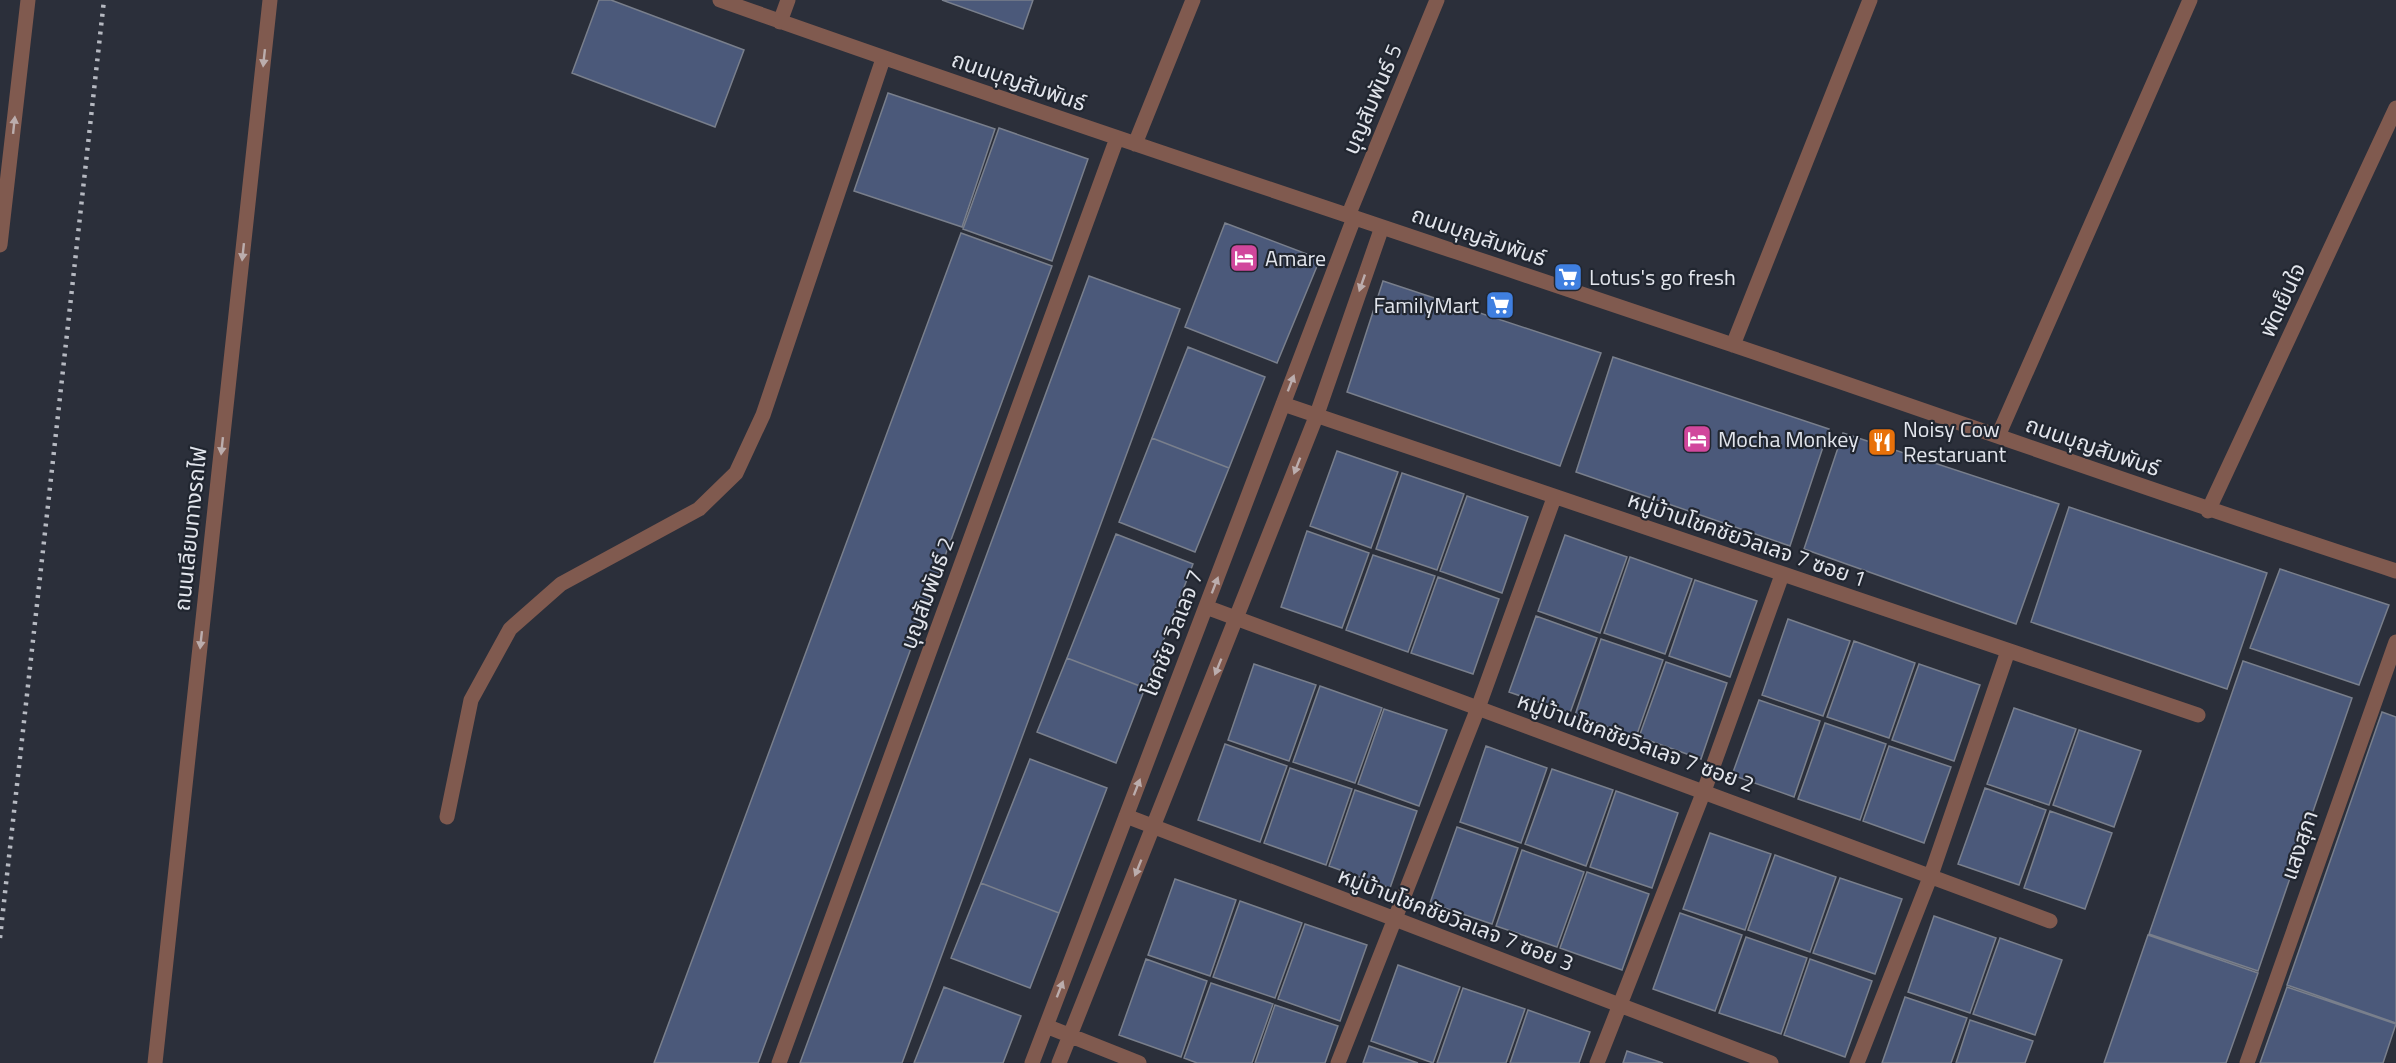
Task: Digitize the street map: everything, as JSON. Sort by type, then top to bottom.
[{"type":"street","points":[[0,245],[28,0]]},
{"type":"street","name":"ถนนเลียบทางรถไฟ","points":[[155,1063],[270,0]]},
{"type":"street","name":"ถนนบุญสัมพันธ์","points":[[720,0],[883,59],[1733,345],[2208,511],[2396,571]]},
{"type":"street","points":[[780,22],[788,0]]},
{"type":"street","points":[[1135,144],[1193,0]]},
{"type":"street","name":"บุญสัมพันธ์ 5","points":[[1351,217],[1437,0]]},
{"type":"street","points":[[1733,345],[1870,0]]},
{"type":"street","points":[[1998,436],[2190,0]]},
{"type":"street","points":[[447,818],[471,700],[510,629],[561,584],[699,510],[736,473],[762,415],[883,59]]},
{"type":"street","name":"พัดเย็นใจ","points":[[2208,511],[2396,108]]},
{"type":"street","name":"บุญสัมพันธ์ 2","points":[[779,1063],[1117,138]]},
{"type":"street","name":"โชคชัย วิลเลจ 7","points":[[1032,1063],[1283,404],[1351,217]]},
{"type":"street","points":[[1059,1063],[1316,417],[1382,227]]},
{"type":"street","name":"หมู่บ้านโชคชัยวิลเลจ 7 ซอย 1","points":[[1283,404],[2198,715]]},
{"type":"street","points":[[1338,1063],[1478,708],[1554,498]]},
{"type":"street","points":[[1597,1063],[1704,791],[1782,575]]},
{"type":"street","name":"หมู่บ้านโชคชัยวิลเลจ 7 ซอย 2","points":[[1206,607],[2050,921]]},
{"type":"street","name":"แสงสุภา","points":[[2247,1063],[2396,642]]},
{"type":"street","points":[[1857,1063],[1931,875],[2008,651]]},
{"type":"street","name":"หมู่บ้านโชคชัยวิลเลจ 7 ซอย 3","points":[[1126,816],[1771,1063]]},
{"type":"street","points":[[1046,1026],[1139,1063]]},
{"type":"building","points":[[599,0],[611,0],[744,50],[715,127],[572,73]]},
{"type":"building","points":[[942,0],[1033,0],[1023,29]]},
{"type":"building","points":[[888,93],[995,129],[962,227],[854,191]]},
{"type":"building","points":[[999,128],[1088,159],[1052,261],[963,229]]},
{"type":"building","points":[[1225,223],[1320,259],[1277,363],[1185,327]]},
{"type":"building","points":[[961,233],[1052,266],[758,1063],[654,1063]]},
{"type":"building","points":[[1089,276],[1180,309],[902,1063],[800,1063]]},
{"type":"building","points":[[1383,281],[1601,353],[1560,466],[1347,392]]},
{"type":"building","points":[[1188,347],[1265,377],[1229,468],[1152,438]]},
{"type":"building","points":[[1613,357],[1829,429],[1790,546],[1576,472]]},
{"type":"building","points":[[1843,433],[2059,504],[2016,624],[1804,549]]},
{"type":"building","points":[[1152,438],[1229,468],[1195,552],[1119,522]]},
{"type":"building","points":[[1337,451],[1398,472],[1371,548],[1310,526]]},
{"type":"building","points":[[1402,473],[1464,494],[1437,570],[1376,549]]},
{"type":"building","points":[[1467,496],[1528,517],[1502,593],[1440,571]]},
{"type":"building","points":[[2069,507],[2267,573],[2227,689],[2031,622]]},
{"type":"building","points":[[1307,531],[1369,553],[1342,628],[1281,607]]},
{"type":"building","points":[[1116,534],[1193,564],[1145,688],[1067,658]]},
{"type":"building","points":[[1565,535],[1627,557],[1600,633],[1538,611]]},
{"type":"building","points":[[1373,555],[1435,576],[1408,652],[1346,630]]},
{"type":"building","points":[[1630,557],[1692,579],[1665,654],[1604,633]]},
{"type":"building","points":[[2280,569],[2389,605],[2359,685],[2250,648]]},
{"type":"building","points":[[1438,577],[1499,599],[1473,674],[1411,653]]},
{"type":"building","points":[[1695,580],[1757,601],[1730,677],[1669,656]]},
{"type":"building","points":[[1536,616],[1597,638],[1570,713],[1509,692]]},
{"type":"building","points":[[1788,619],[1850,641],[1823,716],[1762,695]]},
{"type":"building","points":[[1601,639],[1663,660],[1636,737],[1575,715]]},
{"type":"building","points":[[1854,641],[1915,663],[1889,738],[1827,717]]},
{"type":"building","points":[[1067,658],[1145,688],[1116,763],[1037,732]]},
{"type":"building","points":[[2243,661],[2352,698],[2258,971],[2149,934]]},
{"type":"building","points":[[1666,662],[1727,683],[1701,759],[1639,737]]},
{"type":"building","points":[[1254,664],[1316,685],[1289,761],[1228,740]]},
{"type":"building","points":[[1919,664],[1980,685],[1954,761],[1892,740]]},
{"type":"building","points":[[1320,686],[1382,708],[1355,783],[1293,762]]},
{"type":"building","points":[[1759,700],[1820,721],[1794,797],[1732,775]]},
{"type":"building","points":[[2014,708],[2076,729],[2049,805],[1987,784]]},
{"type":"building","points":[[1384,709],[1447,730],[1419,806],[1358,784]]},
{"type":"building","points":[[2382,712],[2396,717],[2396,1023],[2287,985]]},
{"type":"building","points":[[1825,723],[1886,744],[1860,820],[1798,799]]},
{"type":"building","points":[[2079,730],[2141,751],[2114,827],[2053,805]]},
{"type":"building","points":[[1225,744],[1287,766],[1260,842],[1198,820]]},
{"type":"building","points":[[1486,746],[1547,768],[1521,843],[1460,822]]},
{"type":"building","points":[[1889,746],[1951,767],[1924,843],[1863,821]]},
{"type":"building","points":[[1030,759],[1107,788],[1059,913],[981,883]]},
{"type":"building","points":[[1290,768],[1352,789],[1326,865],[1264,843]]},
{"type":"building","points":[[1552,769],[1613,790],[1586,866],[1525,844]]},
{"type":"building","points":[[1985,788],[2046,810],[2019,885],[1958,864]]},
{"type":"building","points":[[1355,790],[1417,811],[1390,888],[1329,866]]},
{"type":"building","points":[[1616,791],[1678,813],[1652,888],[1590,867]]},
{"type":"building","points":[[2050,811],[2112,833],[2085,909],[2024,888]]},
{"type":"building","points":[[1457,827],[1518,848],[1492,924],[1430,903]]},
{"type":"building","points":[[1710,833],[1771,854],[1745,930],[1683,909]]},
{"type":"building","points":[[1522,850],[1584,872],[1557,947],[1496,926]]},
{"type":"building","points":[[1775,855],[1836,877],[1810,952],[1748,930]]},
{"type":"building","points":[[1587,872],[1649,894],[1622,970],[1560,948]]},
{"type":"building","points":[[1840,878],[1902,899],[1875,974],[1813,953]]},
{"type":"building","points":[[1175,879],[1236,900],[1210,976],[1148,955]]},
{"type":"building","points":[[981,883],[1059,913],[1030,988],[951,958]]},
{"type":"building","points":[[1240,901],[1302,923],[1275,998],[1213,977]]},
{"type":"building","points":[[1680,913],[1742,935],[1715,1011],[1653,989]]},
{"type":"building","points":[[1934,916],[1996,938],[1970,1013],[1908,992]]},
{"type":"building","points":[[1305,924],[1367,945],[1340,1021],[1278,999]]},
{"type":"building","points":[[2148,935],[2258,973],[2226,1063],[2104,1063]]},
{"type":"building","points":[[1746,937],[1807,958],[1781,1034],[1719,1013]]},
{"type":"building","points":[[2000,938],[2062,960],[2035,1035],[1973,1014]]},
{"type":"building","points":[[1146,959],[1207,981],[1181,1057],[1119,1035]]},
{"type":"building","points":[[1810,959],[1872,981],[1845,1057],[1784,1035]]},
{"type":"building","points":[[1398,965],[1460,987],[1433,1063],[1371,1041]]},
{"type":"building","points":[[1211,983],[1273,1004],[1252,1063],[1197,1063],[1184,1058]]},
{"type":"building","points":[[944,987],[1021,1016],[1003,1063],[914,1063]]},
{"type":"building","points":[[2287,987],[2396,1024],[2383,1063],[2260,1063]]},
{"type":"building","points":[[1463,988],[1525,1009],[1506,1063],[1437,1063]]},
{"type":"building","points":[[1905,997],[1967,1018],[1951,1063],[1882,1063]]},
{"type":"building","points":[[1275,1005],[1338,1026],[1325,1063],[1255,1063]]},
{"type":"building","points":[[1528,1010],[1590,1032],[1579,1063],[1510,1063]]},
{"type":"building","points":[[1970,1020],[2033,1041],[2025,1063],[1956,1063]]},
{"type":"building","points":[[1369,1046],[1418,1063],[1363,1063]]},
{"type":"building","points":[[1627,1051],[1663,1063],[1623,1063]]},
{"type":"railway","points":[[0,938],[104,0]]},
{"type":"place","name":"Amare","points":[[1244,258]]},
{"type":"place","name":"Lotus's go fresh","points":[[1568,277]]},
{"type":"place","name":"FamilyMart","points":[[1500,305]]},
{"type":"place","name":"Mocha Monkey","points":[[1697,439]]},
{"type":"place","name":"Noisy Cow Restaruant","points":[[1882,442]]}]
